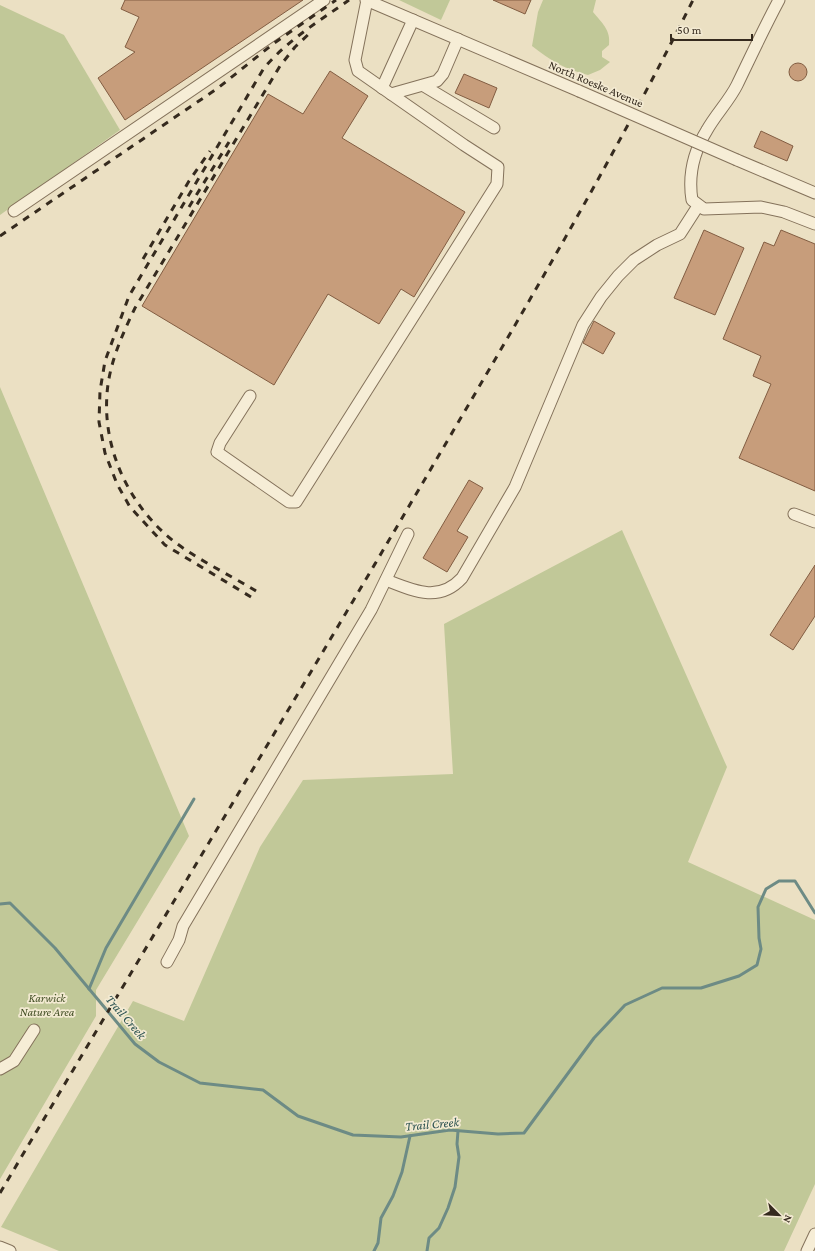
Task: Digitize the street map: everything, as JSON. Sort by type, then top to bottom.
[{"type":"street","points":[[14,211],[324,0]]},
{"type":"street","points":[[250,396],[220,443],[217,452],[289,502],[296,502],[496,184],[498,167],[358,71],[355,60],[366,0]]},
{"type":"street","name":"North Roeske Avenue","points":[[366,0],[579,90],[815,193]]},
{"type":"street","points":[[779,0],[754,48],[737,86],[707,130],[694,157],[689,184],[692,200],[704,209],[761,207],[784,212],[815,224]]},
{"type":"street","points":[[387,91],[413,20]]},
{"type":"street","points":[[387,91],[424,86],[437,81],[443,74],[458,39]]},
{"type":"street","points":[[424,86],[494,128]]},
{"type":"street","points":[[386,580],[432,594],[442,593],[454,587],[462,578],[515,487],[583,325],[601,297],[634,260],[657,245],[680,234],[698,206]]},
{"type":"street","points":[[794,514],[815,522]]},
{"type":"street","points":[[167,962],[179,940],[183,926],[371,610],[408,534]]},
{"type":"street","points":[[0,1069],[14,1061],[34,1030]]},
{"type":"street","points":[[807,1251],[815,1234]]},
{"type":"street","points":[[0,1247],[10,1251]]},
{"type":"green space","points":[[399,0],[450,0],[441,20]]},
{"type":"green space","points":[[543,0],[596,0],[593,12],[603,23],[609,35],[609,45],[602,51],[602,57],[610,62],[600,70],[588,75],[558,64],[532,46],[538,12]]},
{"type":"green space","points":[[0,5],[64,35],[120,130],[0,215]]},
{"type":"green space","name":"Karwick Nature Area","points":[[0,387],[189,836],[96,990],[96,1016],[0,1179]]},
{"type":"green space","points":[[622,530],[727,767],[688,862],[815,920],[815,1184],[784,1251],[59,1251],[1,1227],[133,1001],[184,1021],[260,847],[303,780],[453,774],[444,624]]},
{"type":"building","points":[[125,0],[303,0],[125,120],[98,78],[135,52],[125,47],[139,17],[121,9]]},
{"type":"building","points":[[493,0],[531,0],[525,14]]},
{"type":"building","points":[[798,63],[804,66],[807,72],[804,78],[798,81],[792,78],[789,72],[792,66]]},
{"type":"building","points":[[330,71],[368,96],[342,138],[465,212],[414,297],[401,289],[379,324],[328,294],[274,385],[142,306],[268,94],[303,114]]},
{"type":"building","points":[[464,74],[497,88],[489,108],[455,93]]},
{"type":"building","points":[[761,131],[793,146],[787,161],[754,147]]},
{"type":"building","points":[[704,230],[744,248],[715,315],[674,298]]},
{"type":"building","points":[[781,230],[815,244],[815,491],[739,458],[771,384],[753,376],[761,356],[723,339],[764,242],[774,246]]},
{"type":"building","points":[[594,321],[615,333],[603,354],[583,343]]},
{"type":"building","points":[[469,480],[483,488],[457,531],[468,537],[447,572],[423,558]]},
{"type":"building","points":[[815,565],[815,616],[793,650],[770,635]]},
{"type":"waterway","points":[[89,989],[106,948],[194,799]]},
{"type":"waterway","name":"Trail Creek","points":[[0,904],[10,903],[55,948],[135,1044],[159,1062],[200,1083],[263,1090],[298,1116],[353,1135],[401,1137],[450,1130],[498,1134],[524,1133],[594,1038],[625,1005],[662,988],[701,988],[739,976],[757,965],[761,949],[759,938],[758,907],[766,889],[779,881],[795,881],[815,913]]},
{"type":"waterway","points":[[427,1251],[429,1238],[439,1228],[455,1187],[459,1157],[457,1144],[458,1131]]},
{"type":"waterway","points":[[374,1251],[378,1243],[381,1218],[393,1196],[402,1172],[410,1136]]},
{"type":"railway","points":[[0,236],[218,88],[273,44],[336,0]]},
{"type":"railway","points":[[251,597],[165,545],[130,507],[117,484],[105,453],[99,422],[100,391],[105,361],[129,296],[264,68],[283,48],[349,0]]},
{"type":"railway","points":[[0,1193],[523,312],[627,126],[693,0]]},
{"type":"railway","points":[[256,591],[196,557],[174,541],[150,519],[138,504],[128,487],[113,452],[107,413],[108,383],[113,361],[135,308],[280,66],[295,47],[312,31]]},
{"type":"railway","points":[[189,207],[229,142]]},
{"type":"railway","points":[[143,259],[189,181],[210,151]]}]
